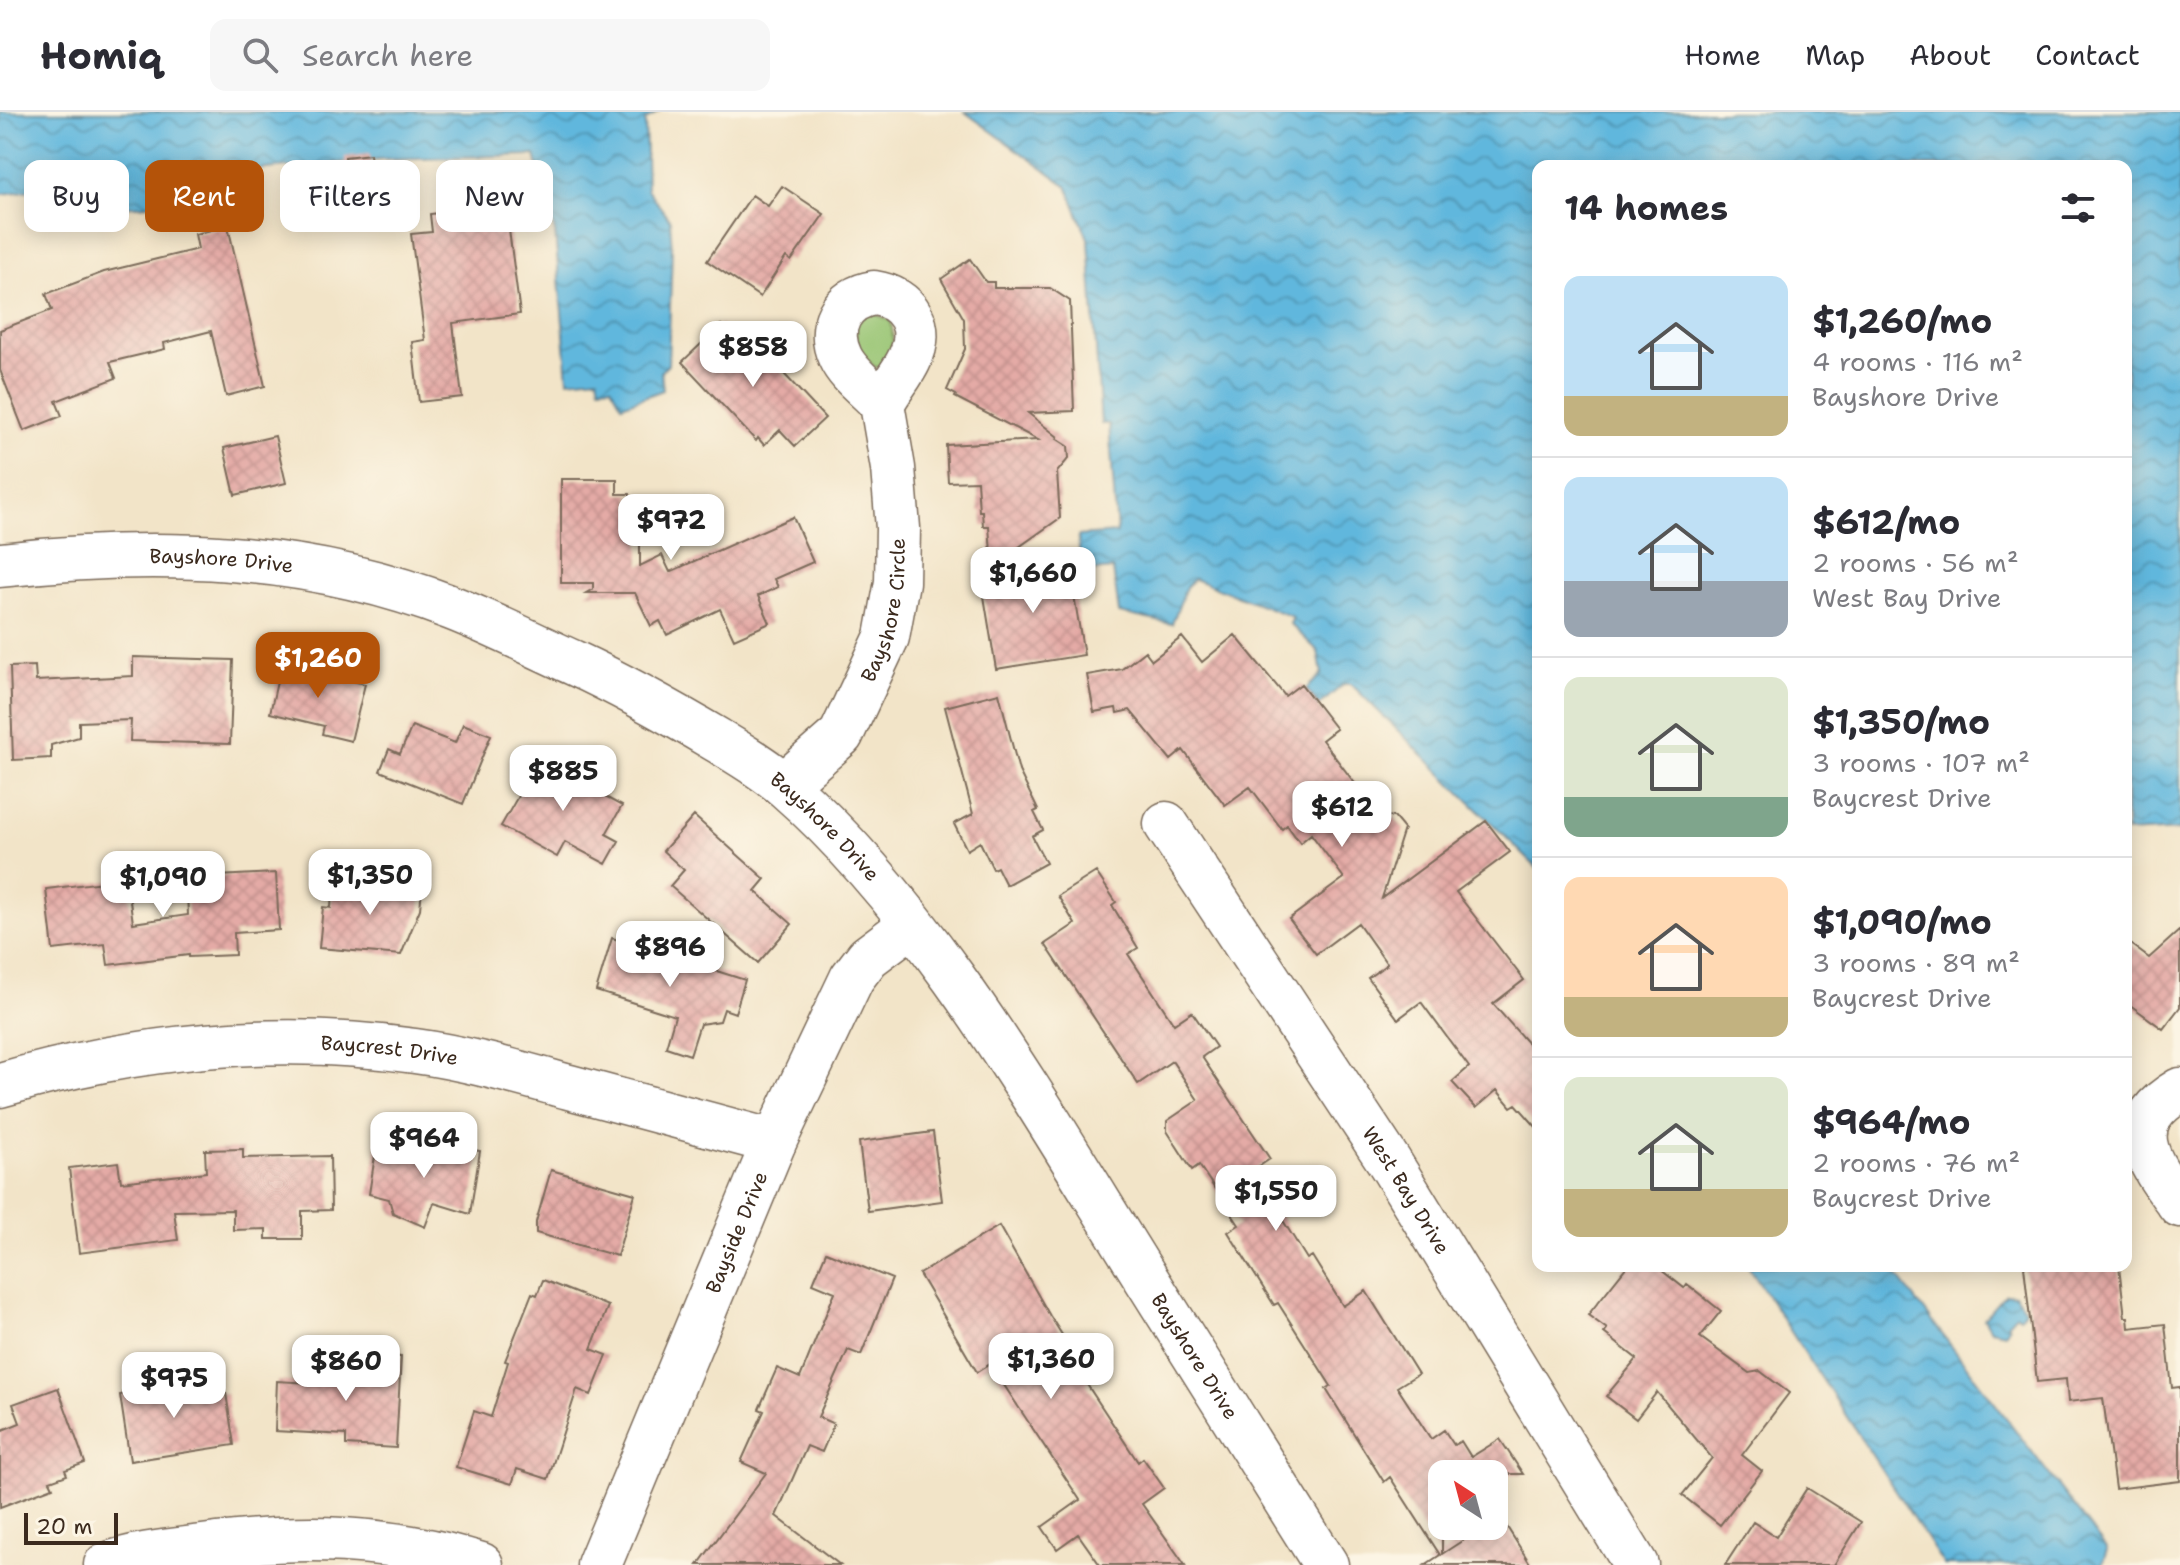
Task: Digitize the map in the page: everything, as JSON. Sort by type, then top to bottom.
[{"type":"street","name":"Bayshore Circle","points":[[784,785],[841,735],[887,637],[897,582],[898,528],[893,468],[882,404]]},
{"type":"street","name":"Bayshore Drive","points":[[0,565],[147,555],[221,556],[308,568],[399,590],[453,608],[633,691],[746,757],[784,785],[858,859],[912,924],[988,1029],[1326,1565]]},
{"type":"street","name":"West Bay Drive","points":[[1166,824],[1390,1163],[1636,1565]]},
{"type":"street","name":"Bayside Drive","points":[[599,1565],[774,1142],[858,967],[912,924]]},
{"type":"street","name":"Baycrest Drive","points":[[0,1085],[111,1059],[184,1047],[264,1043],[355,1044],[416,1051],[482,1064],[774,1142]]},
{"type":"street","points":[[2180,1090],[2136,1125],[2145,1140],[2150,1162],[2180,1205]]},
{"type":"street","points":[[106,1565],[150,1554],[261,1539],[334,1537],[400,1544],[481,1565]]},
{"type":"green space","points":[[869,311],[891,321],[892,328],[890,355],[883,365],[876,368],[857,353],[855,323]]},
{"type":"water","points":[[0,112],[658,112],[645,121],[647,189],[670,220],[672,249],[668,365],[661,371],[663,390],[622,405],[611,386],[600,387],[598,377],[568,380],[553,225],[553,160],[536,160],[535,155],[280,160],[280,168],[264,169],[264,160],[145,160],[145,205],[129,206],[129,160],[24,160],[24,191],[0,194]]},
{"type":"water","points":[[965,112],[2180,112],[2180,830],[2132,833],[2132,160],[1532,160],[1532,863],[1351,684],[1344,684],[1319,705],[1306,689],[1322,674],[1318,651],[1290,624],[1293,617],[1194,579],[1186,587],[1172,624],[1119,613],[1113,569],[1081,572],[1078,536],[1117,533],[1109,424],[1101,424],[1089,241],[1067,186]]},
{"type":"water","points":[[1752,1272],[1895,1272],[2107,1550],[2102,1565],[1944,1565]]},
{"type":"water","points":[[2005,1294],[2015,1295],[2025,1309],[2020,1317],[2016,1314],[2007,1324],[2009,1327],[2004,1333],[1991,1330],[1984,1318]]},
{"type":"building","points":[[370,154],[371,160],[345,160],[345,157]]},
{"type":"building","points":[[782,186],[824,214],[791,261],[786,257],[760,297],[707,261],[752,195],[768,206]]},
{"type":"building","points":[[436,213],[436,232],[509,232],[520,314],[453,323],[462,397],[419,402],[412,342],[425,340],[411,234],[432,232],[430,214]]},
{"type":"building","points":[[229,232],[265,386],[226,396],[211,331],[164,343],[165,349],[110,362],[116,378],[56,401],[62,416],[24,431],[0,370],[0,330],[52,310],[46,294],[104,272],[198,249],[195,234]]},
{"type":"building","points":[[970,259],[986,282],[994,282],[994,288],[1050,288],[1070,301],[1074,411],[1028,413],[1068,446],[1069,458],[1057,472],[1060,518],[992,566],[989,526],[983,526],[982,511],[979,511],[977,481],[948,482],[946,445],[1038,440],[947,390],[965,349],[964,319],[941,279]]},
{"type":"building","points":[[721,325],[751,356],[760,348],[825,418],[795,446],[780,430],[764,445],[758,438],[756,441],[682,362]]},
{"type":"building","points":[[275,436],[286,483],[235,495],[224,448]]},
{"type":"building","points":[[561,479],[617,479],[617,494],[630,494],[630,508],[640,508],[640,566],[662,555],[670,572],[793,517],[813,562],[774,579],[778,587],[758,596],[770,623],[734,639],[720,609],[667,635],[660,621],[651,626],[635,593],[586,593],[593,589],[593,583],[561,583]]},
{"type":"building","points":[[1068,559],[1084,655],[996,669],[982,584],[993,582],[993,571]]},
{"type":"building","points":[[1235,635],[1285,696],[1301,684],[1336,729],[1322,740],[1379,815],[1394,817],[1404,829],[1382,898],[1486,821],[1510,852],[1456,892],[1524,980],[1493,1004],[1532,1048],[1532,1122],[1516,1104],[1511,1107],[1497,1090],[1476,1108],[1452,1082],[1469,1067],[1421,1002],[1398,1019],[1368,978],[1387,964],[1358,923],[1316,954],[1289,919],[1344,878],[1311,834],[1300,843],[1287,825],[1282,829],[1250,787],[1225,805],[1183,750],[1171,760],[1130,710],[1117,713],[1116,708],[1094,712],[1087,675],[1122,669],[1145,651],[1152,660],[1182,637],[1202,662]]},
{"type":"building","points":[[133,657],[233,660],[230,744],[130,741],[131,720],[79,722],[79,737],[51,745],[51,758],[13,760],[10,667],[35,666],[36,681],[133,676]]},
{"type":"building","points":[[281,664],[365,684],[351,741],[322,734],[324,726],[270,713]]},
{"type":"building","points":[[999,693],[1019,771],[1038,810],[1034,812],[1043,830],[1032,836],[1046,863],[1006,885],[997,867],[993,869],[980,842],[967,850],[954,824],[973,814],[945,707]]},
{"type":"building","points":[[463,724],[491,735],[463,804],[380,771],[389,749],[400,754],[412,726],[455,743]]},
{"type":"building","points":[[542,754],[573,771],[570,778],[622,806],[606,834],[619,841],[606,864],[565,842],[557,857],[501,826]]},
{"type":"building","points":[[694,816],[765,879],[755,891],[792,924],[758,963],[670,886],[684,870],[663,851]]},
{"type":"building","points":[[1096,872],[1116,902],[1112,905],[1138,948],[1128,954],[1174,1024],[1192,1012],[1216,1047],[1202,1057],[1270,1159],[1252,1171],[1307,1259],[1312,1256],[1343,1306],[1366,1291],[1418,1374],[1397,1387],[1431,1439],[1444,1430],[1454,1445],[1461,1441],[1471,1457],[1500,1439],[1523,1474],[1508,1474],[1508,1460],[1428,1460],[1428,1536],[1390,1477],[1384,1482],[1326,1389],[1331,1386],[1228,1232],[1239,1225],[1199,1165],[1192,1170],[1167,1131],[1167,1121],[1198,1100],[1172,1061],[1138,1084],[1045,944],[1075,924],[1058,896]]},
{"type":"building","points":[[276,873],[279,930],[234,933],[235,955],[189,955],[108,965],[105,944],[53,950],[46,889],[127,879],[133,923],[188,915],[187,892],[219,890],[218,876]]},
{"type":"building","points":[[333,880],[422,888],[420,909],[401,955],[319,948],[323,907],[331,908]]},
{"type":"building","points":[[2180,930],[2180,1007],[2163,1029],[2132,1006],[2132,945],[2149,958]]},
{"type":"building","points":[[612,938],[745,980],[735,1013],[724,1009],[720,1021],[700,1024],[690,1055],[666,1047],[675,1016],[596,991]]},
{"type":"building","points":[[933,1132],[942,1201],[868,1211],[859,1142]]},
{"type":"building","points":[[377,1143],[438,1153],[440,1144],[480,1151],[470,1214],[434,1203],[425,1227],[393,1213],[389,1199],[369,1194]]},
{"type":"building","points":[[243,1149],[243,1158],[330,1156],[331,1210],[302,1211],[302,1239],[266,1239],[266,1229],[233,1230],[233,1210],[174,1211],[178,1240],[79,1253],[69,1168],[118,1162],[121,1182],[206,1172],[205,1150]]},
{"type":"building","points":[[551,1170],[635,1194],[617,1256],[536,1233],[536,1222]]},
{"type":"building","points":[[999,1226],[1091,1380],[1086,1383],[1138,1462],[1143,1458],[1164,1488],[1142,1504],[1185,1565],[1100,1565],[1078,1534],[1057,1549],[1042,1527],[1080,1500],[990,1364],[977,1372],[919,1274]]},
{"type":"building","points":[[826,1252],[892,1279],[861,1355],[848,1350],[818,1417],[834,1424],[822,1452],[807,1446],[776,1516],[840,1565],[698,1565],[766,1473],[741,1462],[764,1411],[759,1409],[777,1368],[800,1378],[835,1292],[813,1283]]},
{"type":"building","points":[[1622,1272],[1664,1272],[1684,1288],[1687,1284],[1721,1311],[1700,1337],[1749,1373],[1760,1371],[1789,1393],[1742,1455],[1762,1471],[1720,1525],[1682,1495],[1712,1458],[1657,1392],[1636,1419],[1606,1396],[1637,1359],[1604,1333],[1607,1329],[1588,1315]]},
{"type":"building","points":[[2025,1272],[2120,1272],[2129,1328],[2165,1324],[2172,1388],[2180,1387],[2180,1481],[2115,1489],[2103,1398],[2068,1402],[2066,1379],[2037,1382]]},
{"type":"building","points":[[543,1280],[608,1306],[591,1349],[607,1355],[591,1395],[577,1389],[548,1479],[517,1469],[512,1484],[456,1467],[474,1411],[491,1417],[508,1362],[505,1361],[532,1293],[537,1295]]},
{"type":"building","points":[[361,1354],[401,1357],[396,1448],[346,1445],[346,1435],[275,1431],[277,1381],[328,1384],[329,1365],[360,1367]]},
{"type":"building","points":[[182,1372],[186,1399],[226,1393],[234,1445],[130,1461],[120,1395],[150,1390],[148,1377]]},
{"type":"building","points":[[58,1388],[85,1463],[65,1470],[67,1475],[50,1481],[53,1487],[0,1507],[0,1431],[20,1423],[13,1404]]},
{"type":"building","points":[[1807,1488],[1861,1522],[1834,1565],[1725,1565],[1753,1522],[1776,1537]]},
{"type":"building","points":[[1508,1529],[1531,1565],[1425,1565],[1440,1555],[1430,1540],[1442,1540],[1442,1554],[1464,1540],[1508,1540]]}]
